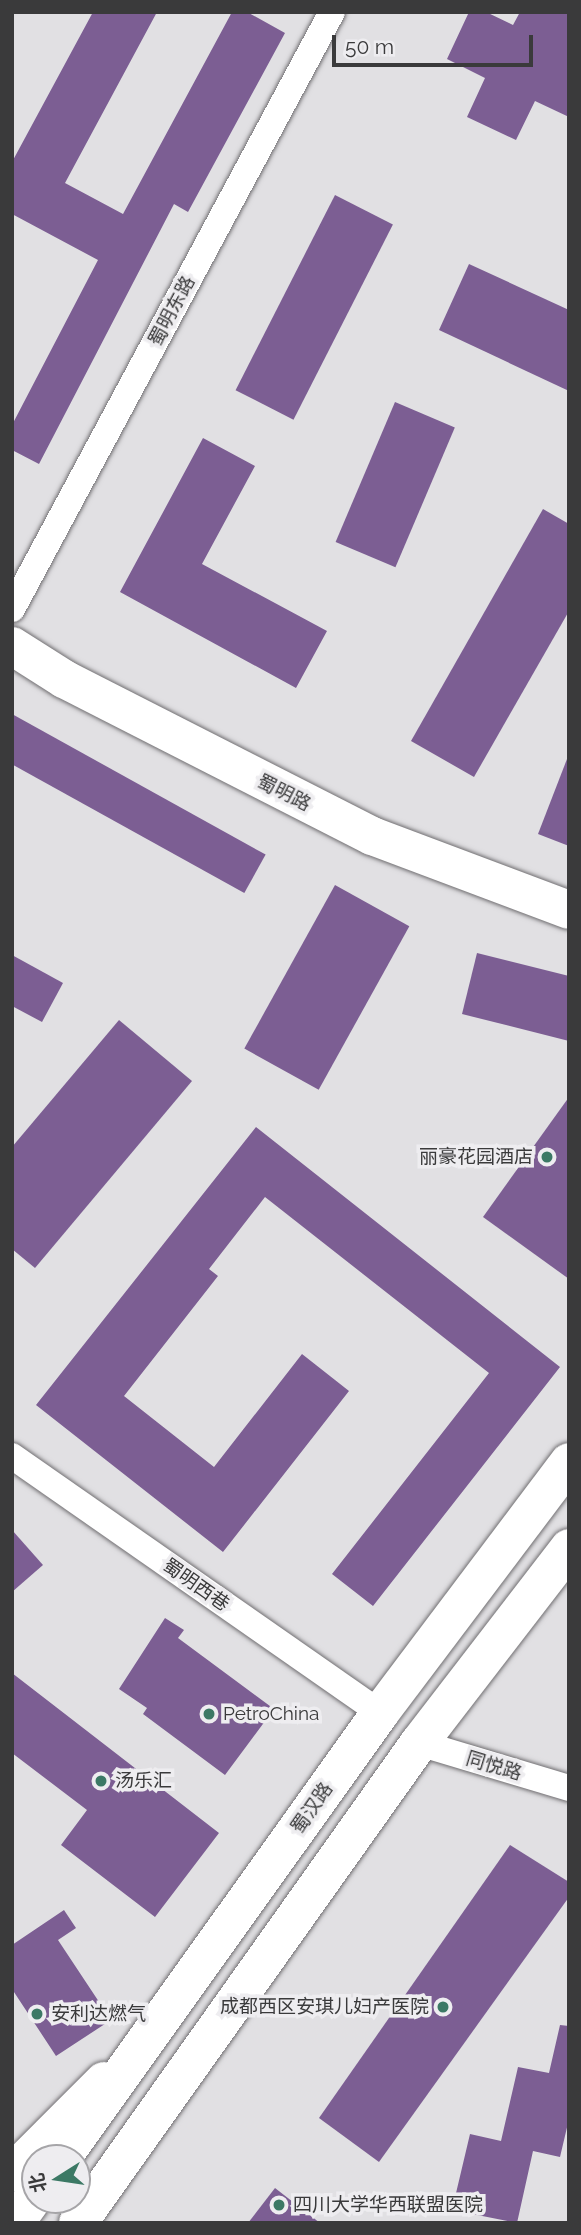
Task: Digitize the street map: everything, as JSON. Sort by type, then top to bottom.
[{"type":"main road","name":"蜀明路","points":[[12,646],[64,679],[372,836],[569,910]]},
{"type":"main road","name":"蜀汉路","points":[[72,2144],[380,1713],[569,1462]]},
{"type":"main road","points":[[78,2223],[419,1743],[569,1548]]},
{"type":"main road","points":[[12,2174],[155,2030]]},
{"type":"street","name":"蜀明东路","points":[[12,609],[332,12]]},
{"type":"street","name":"蜀明西巷","points":[[12,1456],[380,1713]]},
{"type":"street","name":"同悦路","points":[[419,1743],[569,1788]]},
{"type":"building","points":[[93,12],[157,12],[65,183],[123,214],[232,12],[247,12],[285,33],[188,212],[174,204],[39,464],[12,450],[12,425],[98,260],[12,214],[12,162]]},
{"type":"building","points":[[469,12],[486,12],[513,25],[520,12],[569,12],[569,117],[535,101],[516,140],[467,117],[485,78],[447,59]]},
{"type":"building","points":[[335,195],[393,225],[293,420],[236,390]]},
{"type":"building","points":[[469,264],[569,310],[569,391],[439,330]]},
{"type":"building","points":[[395,402],[455,427],[395,567],[336,542]]},
{"type":"building","points":[[203,438],[255,466],[202,564],[327,631],[296,688],[120,592]]},
{"type":"building","points":[[543,509],[569,524],[569,611],[474,777],[411,741]]},
{"type":"building","points":[[12,714],[266,855],[244,893],[12,764]]},
{"type":"building","points":[[567,759],[569,760],[569,846],[538,834]]},
{"type":"building","points":[[335,885],[409,926],[319,1090],[244,1049]]},
{"type":"building","points":[[477,953],[569,976],[569,1041],[462,1014]]},
{"type":"building","points":[[12,955],[63,983],[42,1022],[12,1006]]},
{"type":"building","points":[[119,1020],[192,1081],[35,1268],[12,1249],[12,1147]]},
{"type":"building","name":"丽豪花园酒店","points":[[569,1097],[569,1279],[483,1217]]},
{"type":"building","points":[[256,1127],[560,1367],[373,1606],[332,1574],[489,1373],[265,1197],[209,1269],[218,1276],[124,1396],[214,1467],[302,1354],[349,1391],[223,1552],[36,1405]]},
{"type":"building","points":[[12,1530],[43,1565],[12,1592]]},
{"type":"building","points":[[165,1618],[184,1630],[178,1638],[274,1709],[225,1775],[143,1714],[147,1708],[119,1689]]},
{"type":"building","name":"汤乐汇","points":[[12,1673],[219,1833],[155,1917],[61,1845],[87,1810],[12,1753]]},
{"type":"building","name":"成都西区安琪儿妇产医院","points":[[510,1845],[569,1882],[569,1897],[379,2162],[319,2118]]},
{"type":"building","points":[[64,1910],[76,1928],[58,1940],[111,2020],[56,2056],[12,1989],[12,1945]]},
{"type":"building","points":[[560,2025],[569,2026],[569,2119],[560,2157],[533,2151],[517,2223],[452,2210],[470,2134],[501,2141],[518,2067],[549,2073]]},
{"type":"building","name":"四川大学华西联盟医院","points":[[275,2188],[320,2223],[248,2223]]},
{"type":"place","name":"丽豪花园酒店","points":[[547,1157]]},
{"type":"place","name":"PetroChina","points":[[209,1714]]},
{"type":"place","name":"汤乐汇","points":[[101,1781]]},
{"type":"place","name":"成都西区安琪儿妇产医院","points":[[443,2007]]},
{"type":"place","name":"安利达燃气","points":[[37,2014]]},
{"type":"place","name":"四川大学华西联盟医院","points":[[279,2205]]}]
